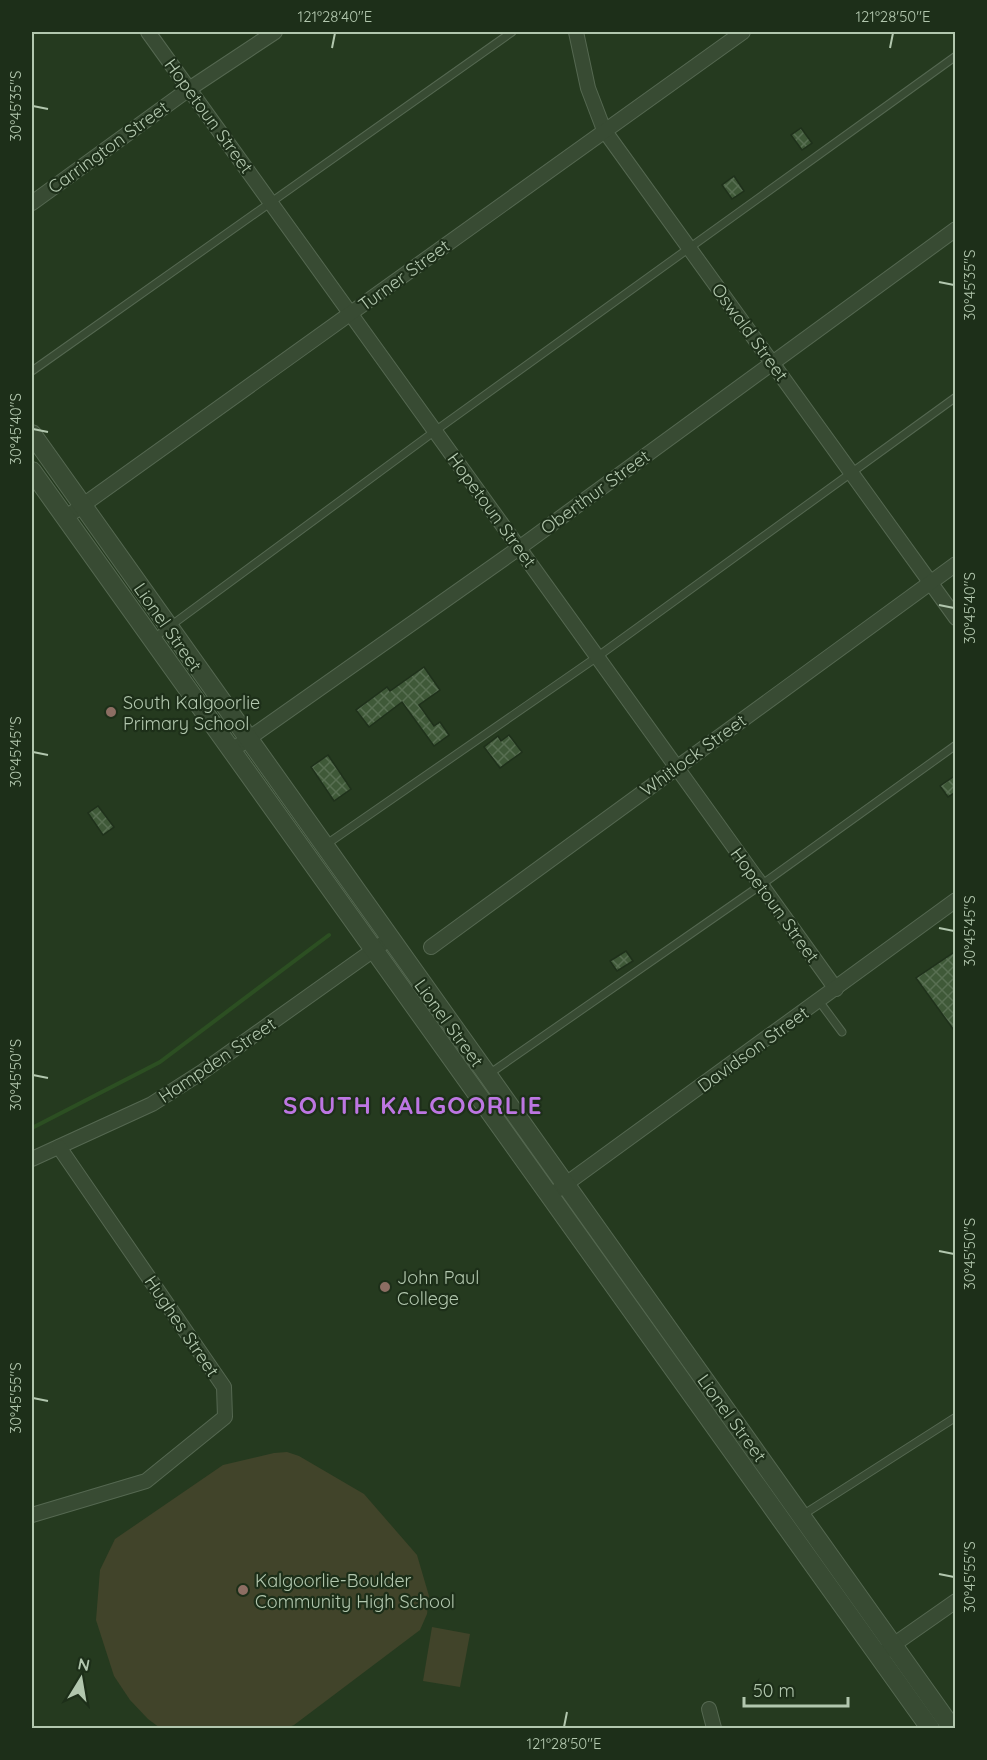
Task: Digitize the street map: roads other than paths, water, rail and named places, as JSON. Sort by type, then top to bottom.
[{"type":"street","name":"Hopetoun Street","points":[[148,32],[836,989]]},
{"type":"street","name":"Carrington Street","points":[[32,202],[189,89],[275,32]]},
{"type":"street","name":"Oswald Street","points":[[576,32],[588,88],[604,130],[956,618]]},
{"type":"street","name":"Turner Street","points":[[65,518],[743,32]]},
{"type":"street","name":"Oberthur Street","points":[[231,751],[519,548],[956,229]]},
{"type":"street","name":"Lionel Street","points":[[32,434],[801,1516],[885,1650]]},
{"type":"street","name":"Lionel Street","points":[[32,471],[550,1196],[940,1726]]},
{"type":"street","name":"Whitlock Street","points":[[431,947],[956,564]]},
{"type":"street","name":"Davidson Street","points":[[550,1196],[956,900]]},
{"type":"street","name":"Hampden Street","points":[[32,1160],[152,1104],[202,1072],[389,939]]},
{"type":"street","name":"Hughes Street","points":[[32,1515],[146,1481],[225,1417],[224,1387],[59,1147]]},
{"type":"street","points":[[885,1650],[956,1601]]},
{"type":"street","points":[[709,1709],[714,1728]]},
{"type":"lane","points":[[32,371],[512,32]]},
{"type":"lane","points":[[152,640],[688,247],[956,56]]},
{"type":"lane","points":[[308,857],[597,657],[956,397]]},
{"type":"lane","points":[[487,1076],[761,885],[956,745]]},
{"type":"lane","points":[[819,1001],[842,1032]]},
{"type":"lane","points":[[801,1516],[956,1417]]},
{"type":"waterway","points":[[32,1128],[160,1062],[329,935]]},
{"type":"place","name":"South Kalgoorlie Primary School","points":[[111,712]]},
{"type":"place","name":"John Paul College","points":[[385,1287]]},
{"type":"place","name":"Kalgoorlie-Boulder Community High School","points":[[243,1590]]},
{"type":"district","name":"SOUTH KALGOORLIE","points":[[413,1105]]}]
